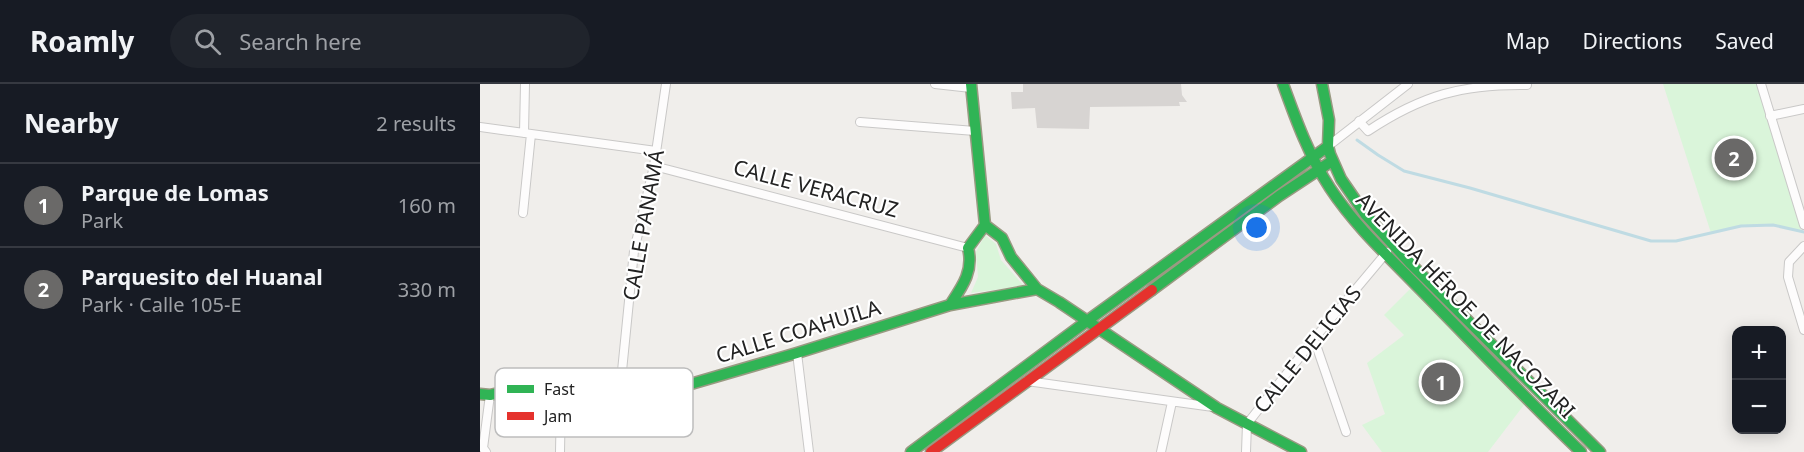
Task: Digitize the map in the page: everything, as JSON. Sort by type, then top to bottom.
[{"type":"main road","name":"AVENIDA HÉROE DE NACOZARI","points":[[1283,84],[1300,133],[1318,171],[1335,196],[1385,253],[1542,415],[1581,452]]},
{"type":"main road","points":[[1312,84],[1323,87]]},
{"type":"main road","points":[[950,305],[970,271],[971,255],[968,248],[985,225],[971,86]]},
{"type":"main road","name":"AVENIDA HÉROE DE NACOZARI","points":[[1323,87],[1329,125],[1327,147],[1332,161],[1358,206],[1396,249],[1600,452]]},
{"type":"main road","points":[[910,452],[1327,147]]},
{"type":"main road","points":[[931,452],[1279,196],[1332,161]]},
{"type":"main road","points":[[985,225],[1002,238],[1011,257],[1037,290],[1059,302],[1217,408],[1301,452]]},
{"type":"main road","name":"CALLE COAHUILA","points":[[693,383],[950,305],[1037,290]]},
{"type":"main road","points":[[1542,415],[1552,406]]},
{"type":"street","points":[[523,213],[528,133],[525,84]]},
{"type":"street","name":"CALLE PANAMÁ","points":[[622,368],[634,251],[654,166],[666,84]]},
{"type":"street","points":[[935,84],[971,86]]},
{"type":"street","points":[[1327,147],[1408,84]]},
{"type":"street","points":[[1761,84],[1803,220]]},
{"type":"street","points":[[1359,121],[1368,131],[1400,111],[1443,94],[1467,88],[1527,85]]},
{"type":"street","points":[[1770,116],[1804,110]]},
{"type":"street","points":[[860,122],[975,131]]},
{"type":"street","points":[[480,127],[656,152]]},
{"type":"street","name":"CALLE VERACRUZ","points":[[654,166],[968,248]]},
{"type":"street","points":[[1804,246],[1789,261],[1788,277],[1804,330]]},
{"type":"street","points":[[1385,253],[1396,249]]},
{"type":"street","name":"CALLE DELICIAS","points":[[1246,452],[1247,424],[1385,253]]},
{"type":"street","points":[[1314,339],[1346,432]]},
{"type":"street","points":[[797,353],[809,452]]},
{"type":"street","points":[[1027,381],[1217,408]]},
{"type":"street","points":[[485,394],[483,448],[486,452]]},
{"type":"street","points":[[1161,452],[1172,402]]},
{"type":"street","points":[[560,437],[560,452]]},
{"type":"green space","points":[[1663,84],[1761,84],[1801,231],[1773,225],[1741,226],[1711,233]]},
{"type":"green space","points":[[985,235],[996,244],[1001,260],[1024,286],[971,293],[978,277],[976,252]]},
{"type":"green space","points":[[1415,284],[1527,401],[1488,452],[1382,452],[1362,425],[1385,414],[1367,363],[1404,335],[1384,315]]},
{"type":"building","points":[[1023,84],[1181,84],[1182,95],[1187,102],[1179,102],[1180,106],[1090,107],[1089,129],[1037,128],[1035,108],[1012,109],[1011,92],[1023,92]]},
{"type":"waterway","points":[[1357,140],[1404,171],[1651,241],[1676,241],[1741,226],[1773,225],[1804,232]]},
{"type":"traffic: fast","points":[[971,84],[985,225],[1002,238],[1011,257],[1037,289],[1217,408],[1301,452]]},
{"type":"traffic: fast","points":[[1283,84],[1309,151],[1330,188],[1350,215],[1520,392],[1581,452]]},
{"type":"traffic: fast","points":[[1322,84],[1329,120],[1330,154],[1341,179],[1365,214],[1411,264],[1600,452]]},
{"type":"traffic: fast","points":[[911,452],[1327,147]]},
{"type":"traffic: fast","points":[[1152,290],[1279,196],[1332,161]]},
{"type":"traffic: fast","points":[[950,305],[963,285],[968,271],[968,248],[985,225]]},
{"type":"traffic: fast","points":[[693,383],[950,305],[1037,289]]},
{"type":"traffic: fast","points":[[480,394],[495,394]]},
{"type":"traffic: jam","points":[[931,452],[1152,290]]},
{"type":"place","name":"Parquesito del Huanal","points":[[1734,158]]},
{"type":"place","name":"Parque de Lomas","points":[[1441,382]]}]
